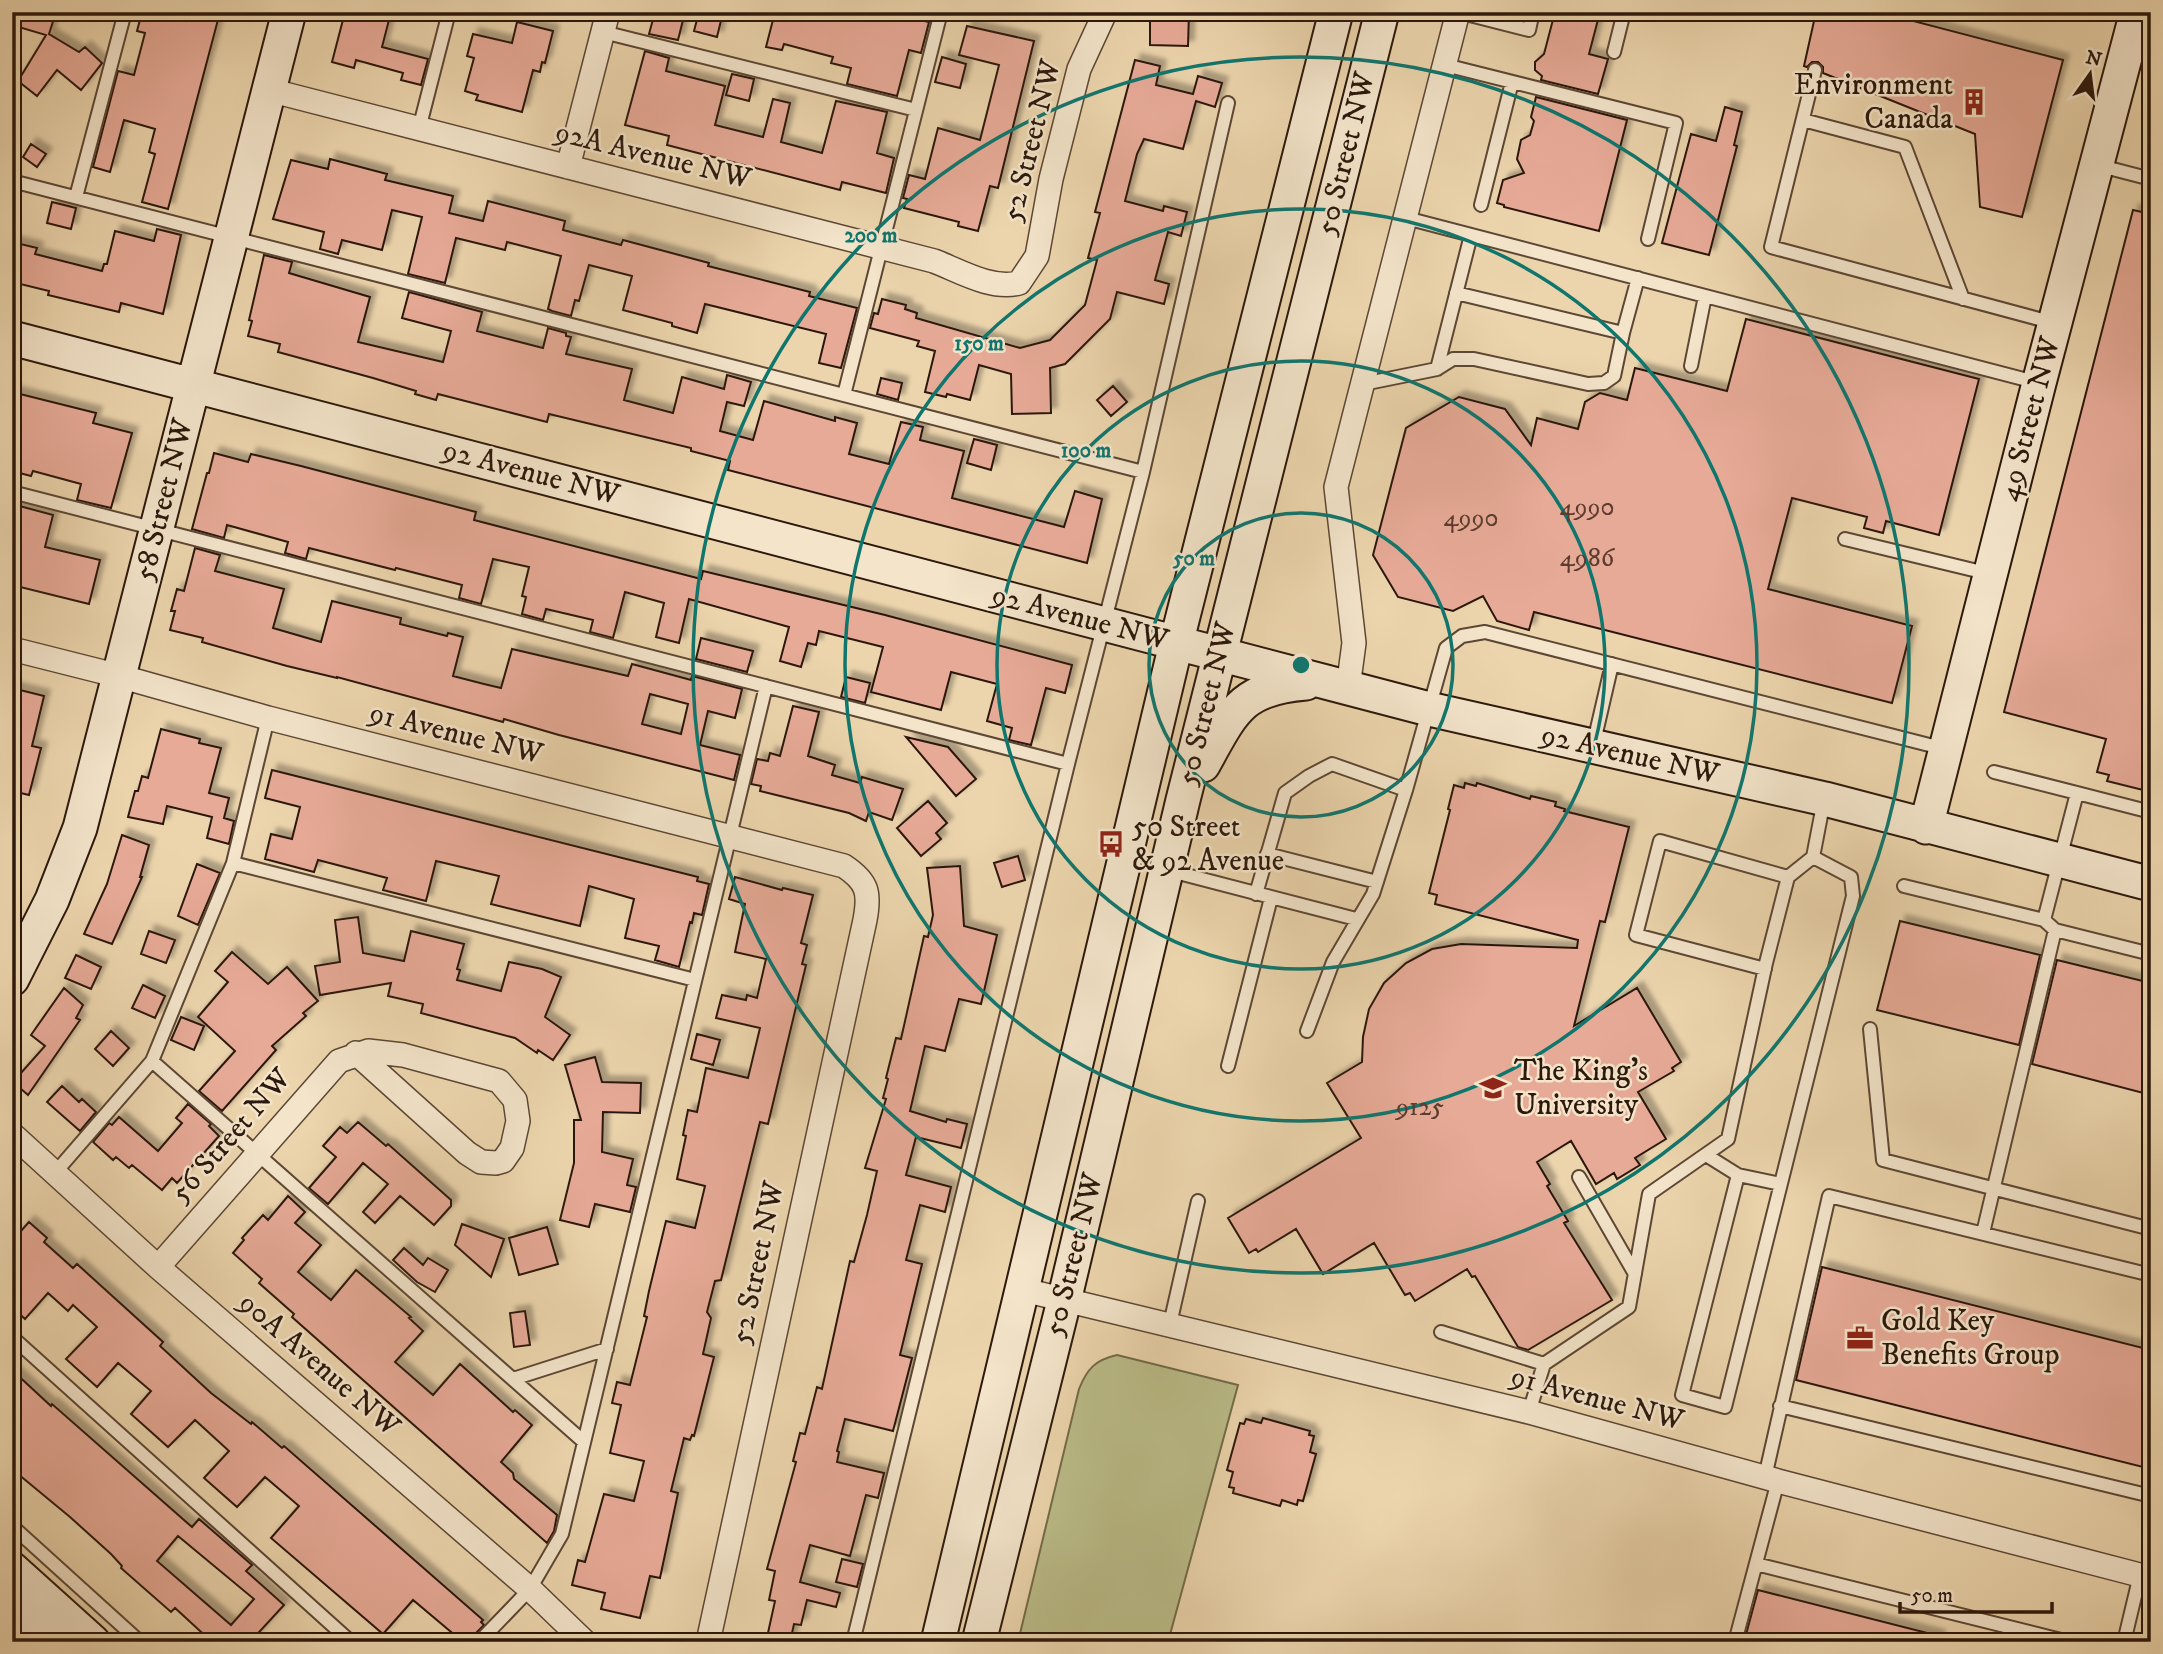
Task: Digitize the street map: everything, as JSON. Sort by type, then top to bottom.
[{"type":"main road","name":"58 Street NW","points":[[12,979],[52,900],[80,828],[289,12]]},
{"type":"main road","name":"50 Street NW","points":[[938,1642],[1176,644],[1336,12]]},
{"type":"main road","name":"50 Street NW","points":[[979,1642],[1064,1301],[1219,654],[1382,12]]},
{"type":"main road","name":"49 Street NW","points":[[1926,827],[2137,12]]},
{"type":"main road","name":"92 Avenue NW","points":[[12,338],[1429,709],[1825,800],[2151,884]]},
{"type":"main road","points":[[1183,800],[1222,730],[1246,700],[1262,690],[1282,685],[1335,685]]},
{"type":"main road","points":[[12,1569],[85,1630]]},
{"type":"main road","points":[[12,1604],[85,1630]]},
{"type":"street","name":"52 Street NW","points":[[1019,283],[1037,256],[1051,179],[1079,69],[1103,12]]},
{"type":"street","points":[[1335,685],[1354,643],[1336,487],[1458,12]]},
{"type":"street","points":[[568,167],[605,22]]},
{"type":"street","name":"92A Avenue NW","points":[[269,90],[934,261],[1006,287],[1019,283]]},
{"type":"street","name":"91 Avenue NW","points":[[12,649],[268,718],[844,866],[858,876],[869,898]]},
{"type":"street","name":"52 Street NW","points":[[708,1642],[869,898]]},
{"type":"street","points":[[368,1051],[403,1055],[499,1081],[515,1100],[518,1121],[512,1148],[503,1161],[481,1162],[467,1153],[356,1054],[368,1051]]},
{"type":"street","name":"56 Street NW","points":[[158,1267],[339,1061],[356,1054]]},
{"type":"street","name":"90A Avenue NW","points":[[12,1135],[158,1267],[530,1589],[585,1642]]},
{"type":"street","name":"91 Avenue NW","points":[[1024,1290],[1529,1412],[2146,1577]]},
{"type":"lane","points":[[76,197],[125,12]]},
{"type":"lane","points":[[419,129],[449,12]]},
{"type":"lane","points":[[844,396],[941,12]]},
{"type":"lane","points":[[1458,12],[1529,30],[1533,12]]},
{"type":"lane","points":[[1614,52],[1624,12]]},
{"type":"lane","points":[[605,22],[916,110]]},
{"type":"lane","points":[[1445,65],[1676,123],[1648,239]]},
{"type":"lane","points":[[1815,70],[1771,247],[2055,324]]},
{"type":"lane","points":[[1481,205],[1512,82]]},
{"type":"lane","points":[[853,1642],[1068,764],[1143,472],[1228,103]]},
{"type":"lane","points":[[1802,120],[1905,147],[1963,299]]},
{"type":"lane","points":[[2097,165],[2151,179]]},
{"type":"lane","points":[[12,181],[1143,472]]},
{"type":"lane","points":[[1406,218],[2039,383]]},
{"type":"lane","points":[[1437,369],[1471,234]]},
{"type":"lane","points":[[1363,384],[1437,369],[1453,359],[1474,359],[1588,384],[1604,383],[1614,376],[1638,278]]},
{"type":"lane","points":[[1456,293],[1623,333]]},
{"type":"lane","points":[[1691,366],[1705,296]]},
{"type":"lane","points":[[12,492],[1068,764]]},
{"type":"lane","points":[[1845,540],[1990,574]]},
{"type":"lane","points":[[1307,1031],[1333,962],[1373,894],[1446,649],[1462,636],[1485,632],[1946,749]]},
{"type":"lane","points":[[1593,746],[1612,664]]},
{"type":"lane","points":[[479,1642],[530,1589],[562,1534],[766,686]]},
{"type":"lane","points":[[54,1174],[152,1061],[233,863],[268,718]]},
{"type":"lane","points":[[1256,894],[1285,793],[1309,776],[1332,764],[1406,790]]},
{"type":"lane","points":[[1994,772],[2151,812]]},
{"type":"lane","points":[[2044,920],[2077,793]]},
{"type":"lane","points":[[1529,1412],[1544,1364],[1629,1307],[1649,1194],[1728,1139],[1788,877],[1813,857],[1825,800]]},
{"type":"lane","points":[[1765,969],[1636,935],[1660,841],[1788,877]]},
{"type":"lane","points":[[1267,854],[1377,883]]},
{"type":"lane","points":[[1738,1175],[1682,1395],[1725,1407],[1853,896],[1851,877],[1813,857]]},
{"type":"lane","points":[[233,863],[695,980]]},
{"type":"lane","points":[[1166,869],[1356,919]]},
{"type":"lane","points":[[1904,886],[2044,920],[2055,930],[2151,954]]},
{"type":"lane","points":[[1228,1066],[1271,898]]},
{"type":"lane","points":[[1983,1233],[2055,930]]},
{"type":"lane","points":[[1870,1030],[1883,1160],[2151,1228]]},
{"type":"lane","points":[[152,1061],[584,1442]]},
{"type":"lane","points":[[1706,1155],[1738,1175],[1780,1184]]},
{"type":"lane","points":[[1579,1177],[1635,1273]]},
{"type":"lane","points":[[1735,1642],[1756,1564],[1772,1479],[1780,1406],[1829,1196],[2149,1271]]},
{"type":"lane","points":[[1170,1324],[1198,1201]]},
{"type":"lane","points":[[1441,1332],[1544,1364]]},
{"type":"lane","points":[[12,1337],[351,1642]]},
{"type":"lane","points":[[513,1379],[607,1349]]},
{"type":"lane","points":[[1780,1406],[2151,1496]]},
{"type":"lane","points":[[12,1526],[85,1630],[140,1642]]},
{"type":"lane","points":[[1756,1564],[2069,1642]]},
{"type":"lane","points":[[2124,1642],[2146,1577]]},
{"type":"green space","points":[[1117,1355],[1238,1385],[1168,1642],[1018,1642],[1079,1389],[1093,1366]]},
{"type":"building","points":[[12,12],[56,12],[49,34],[79,52],[85,47],[102,63],[81,90],[57,70],[37,96],[18,81],[46,35],[12,25]]},
{"type":"building","points":[[142,12],[186,21],[188,12],[220,12],[168,209],[142,202],[155,154],[149,152],[155,129],[124,120],[110,172],[93,167],[118,71],[134,75],[145,33],[137,31]]},
{"type":"building","points":[[345,12],[391,12],[382,47],[428,59],[421,85],[401,80],[403,73],[356,60],[354,68],[332,62]]},
{"type":"building","points":[[655,12],[685,12],[678,40],[649,34]]},
{"type":"building","points":[[699,12],[723,12],[717,37],[694,31]]},
{"type":"building","points":[[775,12],[912,12],[911,18],[929,22],[921,53],[909,50],[897,96],[847,84],[851,68],[831,63],[833,57],[784,44],[782,50],[766,47]]},
{"type":"building","points":[[1157,12],[1189,12],[1188,46],[1150,45],[1150,19],[1158,20]]},
{"type":"building","points":[[1555,12],[1600,12],[1589,54],[1608,59],[1598,94],[1541,80],[1542,76],[1535,70],[1535,62],[1544,54]]},
{"type":"building","name":"Environment Canada","points":[[1816,12],[1888,12],[1890,15],[2063,60],[2022,217],[1980,207],[1975,134],[1823,73],[1823,67],[1818,62],[1804,66]]},
{"type":"building","points":[[517,22],[553,31],[545,63],[542,62],[540,72],[533,70],[522,112],[476,100],[478,95],[465,91],[474,58],[467,56],[473,34],[512,43]]},
{"type":"building","points":[[967,26],[1034,41],[998,188],[990,186],[978,231],[958,226],[959,222],[904,208],[907,199],[903,198],[909,175],[925,179],[938,128],[980,140],[999,65],[959,55]]},
{"type":"building","points":[[645,51],[669,58],[666,71],[725,86],[715,125],[763,137],[773,99],[790,103],[781,142],[822,153],[836,101],[887,112],[877,153],[894,158],[886,193],[842,182],[840,190],[667,145],[669,136],[625,125]]},
{"type":"building","points":[[942,57],[966,64],[960,88],[935,82]]},
{"type":"building","points":[[1135,60],[1160,66],[1156,85],[1193,94],[1198,76],[1222,83],[1215,107],[1196,101],[1183,149],[1144,139],[1137,154],[1125,201],[1163,211],[1164,206],[1187,212],[1181,236],[1168,232],[1155,280],[1169,284],[1164,304],[1117,292],[1110,319],[1065,364],[1050,368],[1051,413],[1012,414],[1011,374],[979,365],[970,400],[925,392],[935,351],[917,346],[919,341],[870,328],[882,299],[906,305],[905,309],[917,313],[916,318],[1020,348],[1050,340],[1085,305],[1097,260],[1088,258],[1100,213],[1095,212]]},
{"type":"building","points":[[732,74],[754,79],[749,101],[726,95]]},
{"type":"building","points":[[1536,97],[1627,120],[1599,231],[1497,203],[1503,180],[1524,173],[1517,159],[1521,140],[1530,135]]},
{"type":"building","points":[[1725,107],[1742,112],[1734,145],[1737,146],[1709,255],[1662,243],[1691,134],[1716,141]]},
{"type":"building","points":[[31,144],[46,154],[37,167],[23,157]]},
{"type":"building","points":[[330,159],[387,174],[385,180],[453,196],[449,213],[483,221],[488,201],[565,221],[563,230],[621,245],[623,240],[709,263],[708,266],[810,292],[809,296],[857,308],[841,368],[819,363],[826,334],[705,304],[697,333],[672,326],[672,323],[623,310],[632,276],[589,265],[579,301],[575,300],[571,316],[552,311],[548,309],[561,256],[507,242],[505,250],[456,238],[445,283],[408,274],[422,217],[392,210],[382,250],[342,240],[338,254],[320,249],[324,232],[273,219],[291,160],[328,169]]},
{"type":"building","points":[[52,202],[76,208],[71,229],[47,223]]},
{"type":"building","points":[[2133,210],[2151,214],[2151,792],[2107,781],[2109,775],[2097,772],[2106,739],[2004,712]]},
{"type":"building","points":[[157,229],[181,235],[163,314],[121,303],[119,312],[48,295],[49,291],[12,282],[12,242],[37,248],[35,254],[102,271],[104,264],[107,264],[115,231],[154,241]]},
{"type":"building","points":[[264,255],[292,262],[289,273],[370,297],[358,342],[443,362],[451,331],[402,318],[409,292],[482,312],[477,331],[543,348],[548,328],[566,333],[566,336],[571,337],[566,354],[632,369],[624,400],[673,413],[682,377],[724,389],[727,375],[751,382],[744,406],[727,402],[720,431],[753,440],[764,401],[835,421],[835,417],[857,423],[849,454],[889,464],[901,422],[923,427],[920,440],[964,451],[952,498],[1064,527],[1075,491],[1102,499],[1087,563],[728,470],[730,461],[691,451],[691,448],[549,414],[547,422],[438,394],[436,400],[415,394],[416,391],[278,352],[280,344],[248,336],[252,321],[249,320]]},
{"type":"building","points":[[1746,319],[1979,379],[1939,535],[1886,521],[1883,533],[1864,528],[1867,517],[1792,498],[1768,589],[1912,626],[1892,703],[1534,612],[1529,630],[1497,621],[1483,596],[1453,611],[1398,597],[1373,555],[1406,428],[1459,397],[1505,409],[1531,445],[1537,418],[1578,429],[1585,402],[1600,393],[1627,400],[1635,368],[1727,391]]},
{"type":"building","points":[[881,378],[902,383],[898,400],[877,394]]},
{"type":"building","points":[[1113,386],[1127,402],[1111,416],[1097,400]]},
{"type":"building","points":[[12,392],[96,413],[93,423],[132,433],[111,508],[77,500],[81,484],[33,471],[31,476],[12,471]]},
{"type":"building","points":[[974,439],[997,445],[991,470],[967,463]]},
{"type":"building","points":[[214,453],[248,462],[251,454],[301,466],[476,512],[474,520],[701,579],[703,571],[885,615],[1072,665],[1065,693],[1046,688],[1031,745],[1009,740],[1012,728],[987,721],[997,684],[951,672],[941,710],[871,692],[883,647],[819,631],[816,645],[808,643],[801,667],[780,661],[789,627],[689,599],[679,643],[656,637],[664,603],[625,592],[613,638],[590,632],[593,620],[546,609],[543,620],[522,614],[526,597],[522,596],[529,567],[493,559],[481,604],[459,598],[462,585],[309,548],[306,559],[285,553],[288,542],[227,525],[224,538],[192,529]]},
{"type":"building","points":[[12,504],[53,515],[45,547],[100,560],[89,604],[12,585]]},
{"type":"building","points":[[195,548],[220,555],[215,571],[284,589],[273,628],[321,642],[332,601],[401,618],[400,624],[447,636],[448,633],[463,637],[453,676],[501,688],[512,649],[628,676],[632,664],[691,680],[692,676],[742,689],[735,718],[708,711],[700,745],[740,755],[734,780],[202,642],[203,638],[170,630],[175,611],[171,611],[177,589],[184,591]],"holes":[[[650,694],[688,704],[681,734],[642,724]]]},
{"type":"building","points":[[701,638],[753,651],[747,672],[696,659]]},
{"type":"building","points":[[846,677],[870,683],[865,703],[841,697]]},
{"type":"building","points":[[12,688],[44,696],[32,746],[41,748],[29,795],[12,791]]},
{"type":"building","points":[[793,706],[819,712],[808,756],[835,765],[832,775],[860,783],[862,777],[903,789],[892,820],[869,812],[866,821],[849,813],[760,791],[761,786],[751,784],[757,759],[768,761],[770,753],[780,756]]},
{"type":"building","points":[[161,729],[200,739],[199,743],[221,748],[209,793],[229,798],[224,818],[234,821],[229,844],[207,838],[212,817],[167,806],[163,824],[128,817],[142,776],[148,778]]},
{"type":"building","points":[[906,737],[948,747],[976,779],[956,796]]},
{"type":"building","points":[[272,770],[698,877],[697,881],[709,884],[702,915],[694,913],[692,923],[690,922],[679,967],[655,960],[659,946],[625,938],[634,899],[589,886],[580,926],[491,904],[499,876],[436,861],[426,901],[383,890],[387,878],[318,860],[314,872],[265,859],[271,834],[292,839],[300,807],[265,798]]},
{"type":"building","points":[[1465,783],[1476,786],[1477,783],[1530,799],[1531,796],[1556,802],[1555,806],[1565,809],[1564,811],[1629,827],[1605,922],[1600,921],[1574,1026],[1637,988],[1681,1062],[1672,1068],[1674,1071],[1638,1092],[1666,1139],[1635,1158],[1640,1165],[1617,1179],[1614,1173],[1596,1184],[1571,1141],[1537,1162],[1550,1184],[1547,1186],[1568,1221],[1564,1223],[1612,1300],[1528,1350],[1518,1347],[1475,1276],[1472,1277],[1467,1269],[1415,1301],[1410,1293],[1405,1295],[1374,1243],[1323,1274],[1296,1229],[1258,1252],[1256,1249],[1249,1253],[1228,1218],[1361,1138],[1327,1083],[1362,1062],[1363,1037],[1369,1009],[1384,983],[1406,963],[1432,949],[1461,944],[1577,948],[1578,940],[1435,904],[1437,895],[1429,893],[1450,810],[1448,809],[1454,785],[1464,788]]},
{"type":"building","points":[[928,801],[947,823],[936,833],[941,839],[921,856],[897,828]]},
{"type":"building","points":[[122,835],[149,845],[142,877],[112,944],[84,934],[107,884]]},
{"type":"building","points":[[1018,856],[1025,880],[1002,887],[994,863]]},
{"type":"building","points":[[197,864],[220,873],[198,925],[178,916]]},
{"type":"building","points":[[960,866],[964,926],[997,935],[981,1004],[959,999],[945,1051],[925,1046],[910,1111],[946,1122],[947,1119],[967,1124],[961,1148],[916,1137],[906,1175],[951,1187],[945,1212],[920,1205],[906,1260],[922,1264],[900,1355],[912,1358],[893,1431],[845,1419],[837,1451],[837,1462],[884,1473],[878,1498],[866,1495],[850,1556],[810,1545],[800,1582],[840,1593],[836,1607],[807,1600],[801,1625],[794,1624],[790,1642],[766,1642],[775,1601],[769,1600],[775,1571],[767,1569],[796,1462],[793,1461],[800,1433],[805,1434],[817,1387],[822,1389],[850,1261],[854,1262],[867,1215],[877,1171],[865,1168],[886,1099],[883,1098],[888,1079],[886,1078],[896,1038],[901,1039],[924,936],[928,937],[933,915],[927,868]]},
{"type":"building","points":[[735,877],[813,895],[801,943],[807,945],[802,964],[806,965],[768,1124],[760,1122],[721,1280],[715,1281],[707,1312],[711,1318],[703,1354],[714,1357],[694,1436],[692,1435],[690,1440],[684,1438],[671,1491],[678,1493],[660,1578],[650,1576],[640,1618],[601,1609],[605,1593],[572,1585],[578,1560],[585,1562],[604,1494],[634,1501],[644,1461],[610,1453],[621,1405],[612,1403],[617,1382],[630,1385],[666,1221],[695,1228],[705,1186],[677,1179],[686,1136],[683,1135],[688,1110],[697,1112],[706,1068],[748,1078],[760,1028],[716,1018],[722,995],[746,1000],[747,995],[757,998],[766,959],[735,952],[745,904],[729,899]]},
{"type":"building","points":[[358,917],[363,953],[404,961],[411,931],[464,944],[457,980],[501,991],[509,962],[542,969],[561,977],[545,1017],[570,1035],[553,1060],[515,1038],[421,1013],[423,1004],[388,996],[391,983],[320,995],[315,966],[340,962],[335,920]]},
{"type":"building","points":[[1900,921],[2040,955],[2019,1045],[1877,1010]]},
{"type":"building","points":[[149,931],[175,940],[166,963],[141,954]]},
{"type":"building","points":[[232,952],[268,984],[287,967],[318,1001],[303,1013],[306,1016],[272,1046],[276,1050],[222,1111],[199,1091],[235,1051],[198,1017],[228,982],[215,971]]},
{"type":"building","points":[[76,955],[101,967],[91,989],[65,978]]},
{"type":"building","points":[[2057,960],[2151,983],[2151,1095],[2032,1064]]},
{"type":"building","points":[[143,985],[165,996],[155,1018],[132,1008]]},
{"type":"building","points":[[64,988],[83,1005],[76,1018],[80,1020],[28,1095],[13,1082],[45,1046],[31,1035]]},
{"type":"building","points":[[181,1017],[204,1026],[194,1050],[171,1040]]},
{"type":"building","points":[[111,1031],[129,1048],[113,1066],[95,1049]]},
{"type":"building","points":[[697,1034],[720,1040],[713,1065],[691,1059]]},
{"type":"building","points":[[595,1057],[602,1082],[641,1083],[640,1113],[603,1112],[602,1152],[633,1159],[627,1185],[636,1187],[630,1212],[595,1204],[589,1227],[560,1220],[574,1163],[574,1120],[581,1120],[565,1065]]},
{"type":"building","points":[[62,1086],[79,1102],[82,1099],[96,1112],[80,1131],[47,1102]]},
{"type":"building","points":[[188,1104],[211,1124],[209,1126],[219,1136],[177,1183],[172,1178],[162,1190],[132,1165],[129,1168],[116,1157],[113,1160],[93,1142],[109,1123],[112,1125],[119,1117],[158,1151],[182,1123],[176,1118]]},
{"type":"building","points":[[358,1122],[386,1146],[388,1144],[451,1200],[451,1206],[434,1225],[400,1196],[375,1223],[363,1212],[388,1184],[363,1163],[328,1204],[309,1188],[336,1157],[323,1146],[340,1127],[347,1133]]},
{"type":"building","points":[[288,1196],[305,1212],[295,1223],[321,1245],[298,1272],[331,1300],[356,1270],[411,1317],[409,1318],[423,1331],[395,1362],[433,1395],[460,1364],[513,1412],[515,1410],[532,1425],[501,1462],[513,1473],[514,1479],[557,1515],[554,1531],[547,1543],[292,1317],[294,1314],[259,1283],[262,1279],[233,1253],[244,1240],[242,1238],[263,1215],[268,1220]]},
{"type":"building","points":[[29,1222],[47,1238],[44,1242],[73,1268],[77,1264],[163,1342],[160,1346],[211,1393],[251,1424],[252,1422],[282,1448],[284,1446],[483,1620],[481,1622],[484,1625],[470,1642],[463,1642],[413,1600],[383,1634],[271,1538],[299,1506],[265,1477],[237,1507],[204,1478],[229,1451],[195,1420],[168,1447],[131,1414],[151,1391],[118,1363],[97,1387],[66,1359],[97,1327],[73,1305],[68,1311],[48,1293],[25,1319],[12,1307],[12,1241]]},
{"type":"building","points":[[462,1224],[504,1239],[491,1277],[455,1245]]},
{"type":"building","points":[[547,1227],[558,1264],[519,1275],[509,1238]]},
{"type":"building","points":[[404,1248],[423,1265],[428,1258],[448,1270],[435,1292],[417,1282],[393,1260]]},
{"type":"building","points":[[1822,1267],[2151,1350],[2151,1469],[1796,1380]]},
{"type":"building","points":[[525,1311],[530,1345],[514,1347],[510,1313]]},
{"type":"building","points":[[12,1370],[192,1527],[199,1519],[252,1565],[246,1571],[284,1605],[250,1642],[212,1642],[175,1608],[171,1612],[121,1568],[111,1554],[70,1517],[12,1469]],"holes":[[[178,1536],[254,1599],[231,1625],[157,1561]]]},
{"type":"building","points":[[1263,1418],[1310,1431],[1309,1435],[1314,1436],[1310,1452],[1316,1454],[1303,1501],[1298,1500],[1297,1505],[1282,1500],[1280,1506],[1233,1493],[1234,1488],[1229,1487],[1233,1472],[1227,1470],[1240,1423],[1244,1424],[1246,1419],[1261,1423]]},
{"type":"building","points":[[842,1559],[863,1564],[857,1587],[836,1582]]},
{"type":"building","points":[[1758,1590],[1939,1636],[1938,1642],[1744,1642]]},
{"type":"place","name":"Environment Canada","points":[[1974,102]]},
{"type":"place","name":"50 Street & 92 Avenue","points":[[1111,844]]},
{"type":"place","name":"The King's University","points":[[1493,1088]]},
{"type":"place","name":"Gold Key Benefits Group","points":[[1860,1338]]}]
